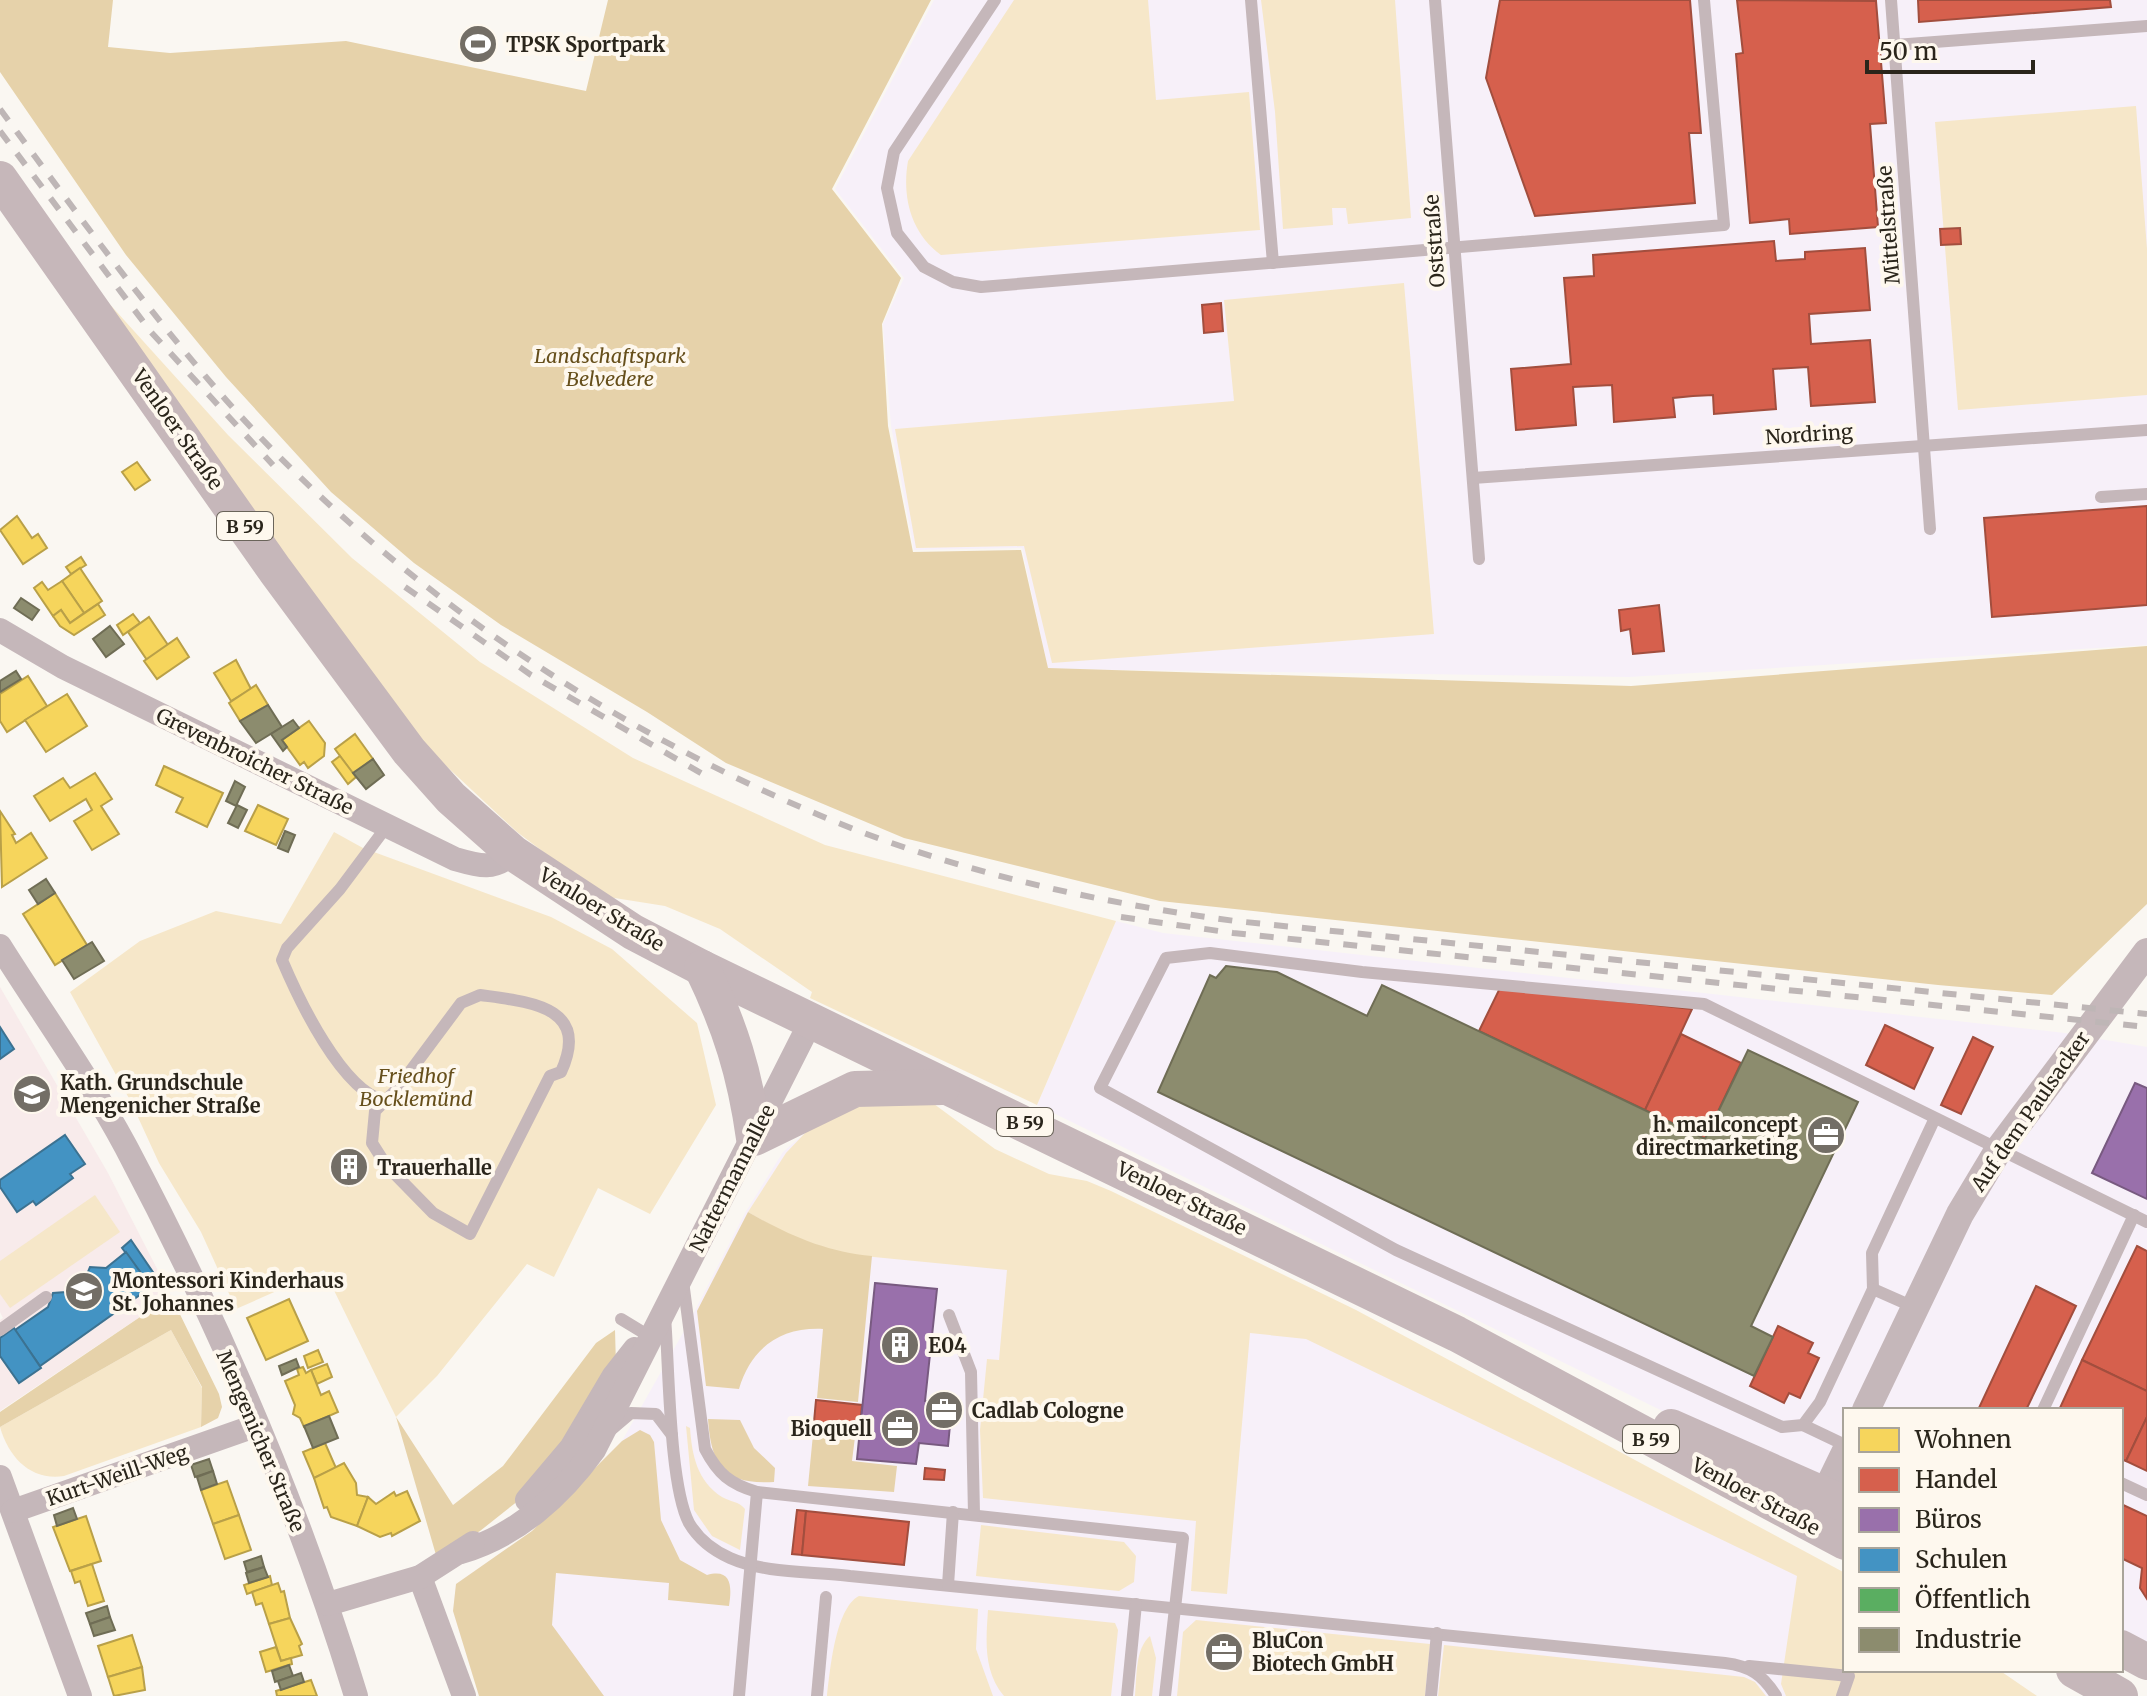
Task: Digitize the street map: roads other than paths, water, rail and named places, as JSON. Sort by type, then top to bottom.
[{"type":"main road","name":"Venloer Straße","points":[[0,179],[363,693],[451,798],[513,853],[633,932],[702,968],[1457,1334],[1835,1499]]},
{"type":"main road","points":[[702,968],[735,1041],[754,1138],[855,1089],[952,1087]]},
{"type":"main road","name":"Venloer Straße","points":[[1457,1334],[1811,1527],[1843,1541]]},
{"type":"main road","points":[[1811,1527],[1835,1499]]},
{"type":"main road","points":[[2123,1649],[2147,1662]]},
{"type":"main road","points":[[2078,1672],[2120,1696]]},
{"type":"street","name":"Grevenbroicher Straße","points":[[0,630],[63,667],[455,859],[485,867],[502,864],[513,853]]},
{"type":"street","name":"Mengenicher Straße","points":[[0,946],[126,1147],[191,1277],[328,1604],[356,1696]]},
{"type":"street","name":"Auf dem Paulsacker","points":[[1867,1408],[1960,1214],[1999,1149],[2147,952]]},
{"type":"street","name":"Nattermannallee","points":[[461,1552],[489,1544],[547,1504],[580,1469],[605,1434],[649,1336],[754,1138],[812,1019]]},
{"type":"street","name":"Nattermannallee","points":[[328,1604],[420,1577],[461,1552],[538,1491],[587,1424],[627,1356],[649,1336]]},
{"type":"street","name":"Kurt-Weill-Weg","points":[[13,1511],[255,1426]]},
{"type":"street","points":[[1835,1499],[1843,1462]]},
{"type":"street","points":[[0,1477],[80,1696]]},
{"type":"street","points":[[420,1577],[464,1696]]},
{"type":"lane","points":[[995,0],[894,152],[887,188],[897,233],[924,267],[953,282],[981,287],[1724,225],[1704,0]]},
{"type":"lane","points":[[1251,0],[1273,263]]},
{"type":"lane","name":"Oststraße","points":[[1435,0],[1479,559]]},
{"type":"lane","name":"Mittelstraße","points":[[1891,0],[1930,529]]},
{"type":"lane","points":[[1895,45],[2147,26]]},
{"type":"lane","name":"Nordring","points":[[1473,478],[2147,430]]},
{"type":"lane","points":[[2101,497],[2147,494]]},
{"type":"lane","points":[[385,1101],[368,1097],[352,1079],[302,1006],[282,960],[287,948],[340,889],[387,826]]},
{"type":"lane","points":[[1843,1444],[1803,1425],[1782,1427],[1396,1250],[1100,1088],[1166,958],[1210,953],[1362,972],[1704,1004],[2147,1222]]},
{"type":"lane","points":[[480,995],[536,1005],[563,1020],[571,1033],[570,1052],[561,1072],[550,1076],[470,1234],[433,1213],[379,1154],[372,1143],[375,1111],[385,1101],[461,1003],[480,995]]},
{"type":"lane","points":[[1803,1425],[1820,1402],[1873,1289],[1872,1253],[1935,1118]]},
{"type":"lane","points":[[2044,1408],[2134,1215]]},
{"type":"lane","points":[[682,1276],[705,1449],[716,1471],[733,1485],[757,1492],[1183,1538],[1165,1696]]},
{"type":"lane","points":[[1873,1289],[1916,1308]]},
{"type":"lane","points":[[0,1330],[46,1297]]},
{"type":"lane","points":[[665,1309],[673,1436],[688,1520],[700,1539],[714,1550],[751,1565],[1849,1676],[1842,1696]]},
{"type":"lane","points":[[949,1315],[971,1372],[974,1514]]},
{"type":"lane","points":[[621,1319],[649,1336]]},
{"type":"lane","points":[[605,1434],[631,1413],[656,1414],[673,1436]]},
{"type":"lane","points":[[2123,1484],[2147,1495]]},
{"type":"lane","points":[[739,1696],[757,1492]]},
{"type":"lane","points":[[948,1585],[953,1512]]},
{"type":"lane","points":[[817,1696],[826,1597]]},
{"type":"lane","points":[[1127,1696],[1136,1604]]},
{"type":"lane","points":[[1431,1696],[1437,1633]]},
{"type":"lane","points":[[1745,1666],[1766,1680],[1776,1696]]},
{"type":"railway","points":[[0,109],[110,257],[196,365],[288,465],[355,527],[425,586],[577,690],[656,737],[819,815],[920,853],[1024,882],[1129,904],[1235,921],[2147,1014]]},
{"type":"railway","points":[[0,131],[151,332],[273,465]]},
{"type":"railway","points":[[405,587],[531,675],[713,780]]},
{"type":"railway","points":[[1121,917],[1233,933],[2147,1027]]},
{"type":"place","name":"TPSK Sportpark","points":[[478,44]]},
{"type":"place","name":"Kath. Grundschule Mengenicher Straße","points":[[32,1094]]},
{"type":"place","name":"h. mailconcept directmarketing","points":[[1826,1135]]},
{"type":"place","name":"Trauerhalle","points":[[349,1167]]},
{"type":"place","name":"Montessori Kinderhaus St. Johannes","points":[[84,1291]]},
{"type":"place","name":"E04","points":[[900,1345]]},
{"type":"place","name":"Cadlab Cologne","points":[[944,1410]]},
{"type":"place","name":"Bioquell","points":[[900,1428]]},
{"type":"place","name":"BluCon Biotech GmbH","points":[[1224,1652]]},
{"type":"park label","name":"Landschaftspark Belvedere","points":[[610,366]]},
{"type":"park label","name":"Friedhof Bocklemünd","points":[[416,1086]]}]
